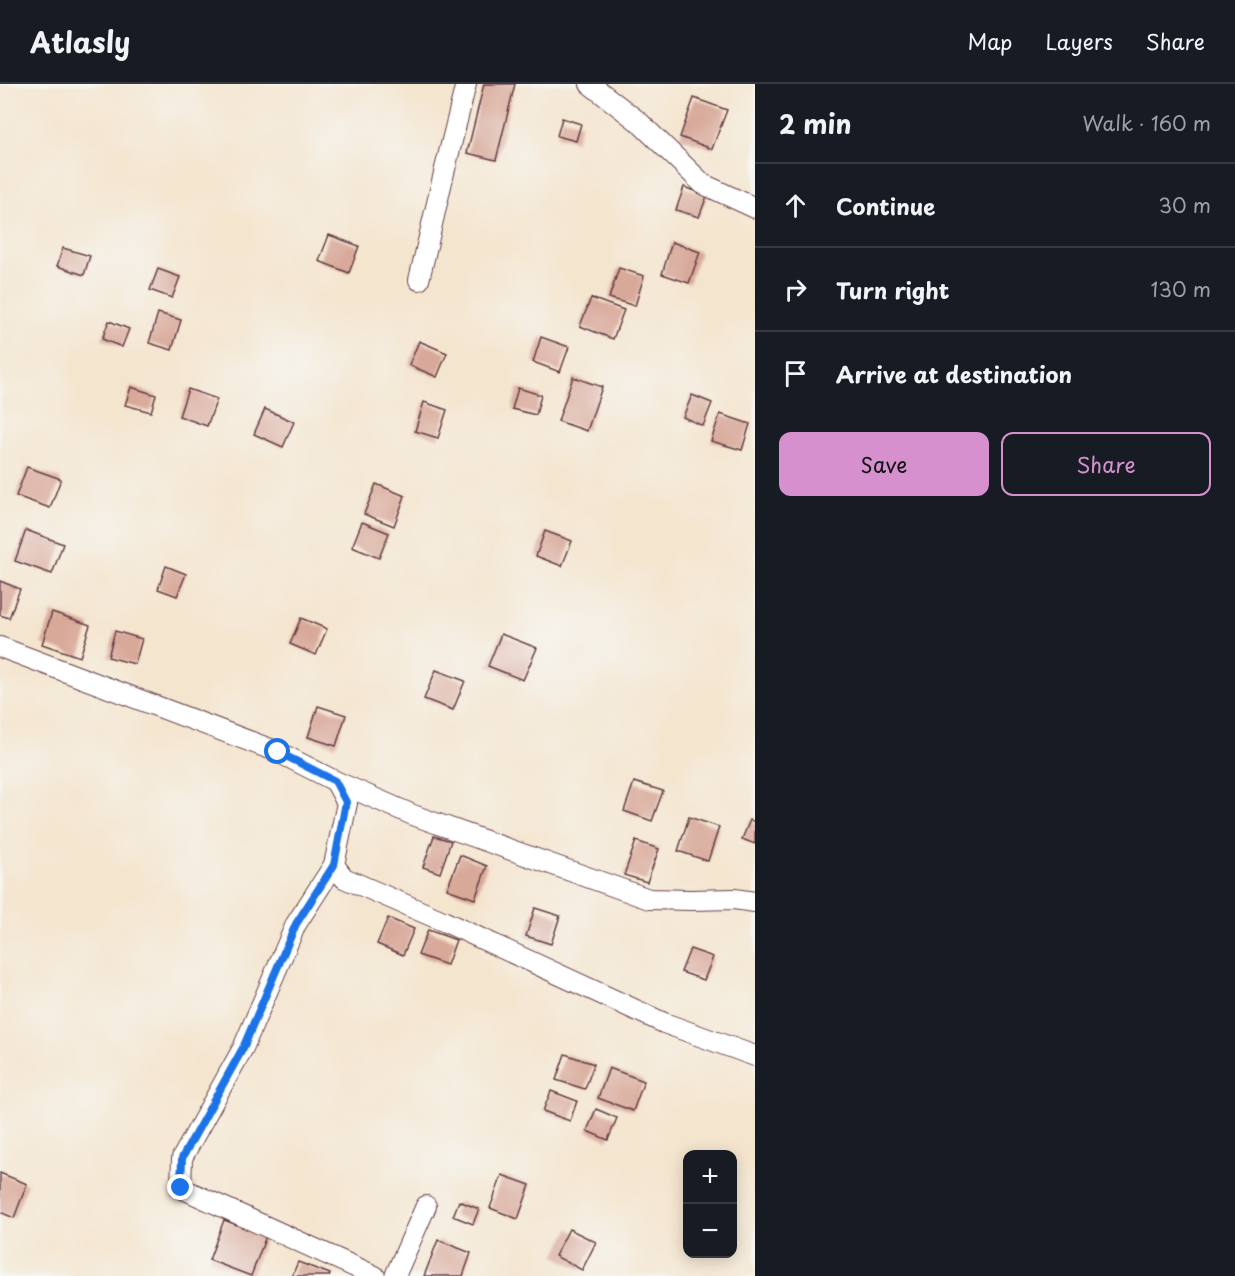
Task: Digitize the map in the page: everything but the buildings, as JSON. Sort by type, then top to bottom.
[{"type":"street","points":[[419,280],[466,84]]},
{"type":"street","points":[[590,84],[639,122],[703,184],[755,208]]},
{"type":"street","points":[[0,647],[278,752],[335,781],[413,815],[649,899],[734,899],[755,902]]},
{"type":"street","points":[[335,781],[346,802],[334,865],[296,924],[243,1048],[182,1158],[181,1188],[375,1276]]},
{"type":"street","points":[[334,865],[344,878],[664,1023],[755,1056]]},
{"type":"street","points":[[395,1276],[426,1206]]},
{"type":"route","points":[[181,1188],[182,1158],[243,1048],[296,924],[334,865],[346,802],[335,781],[278,752]]}]
